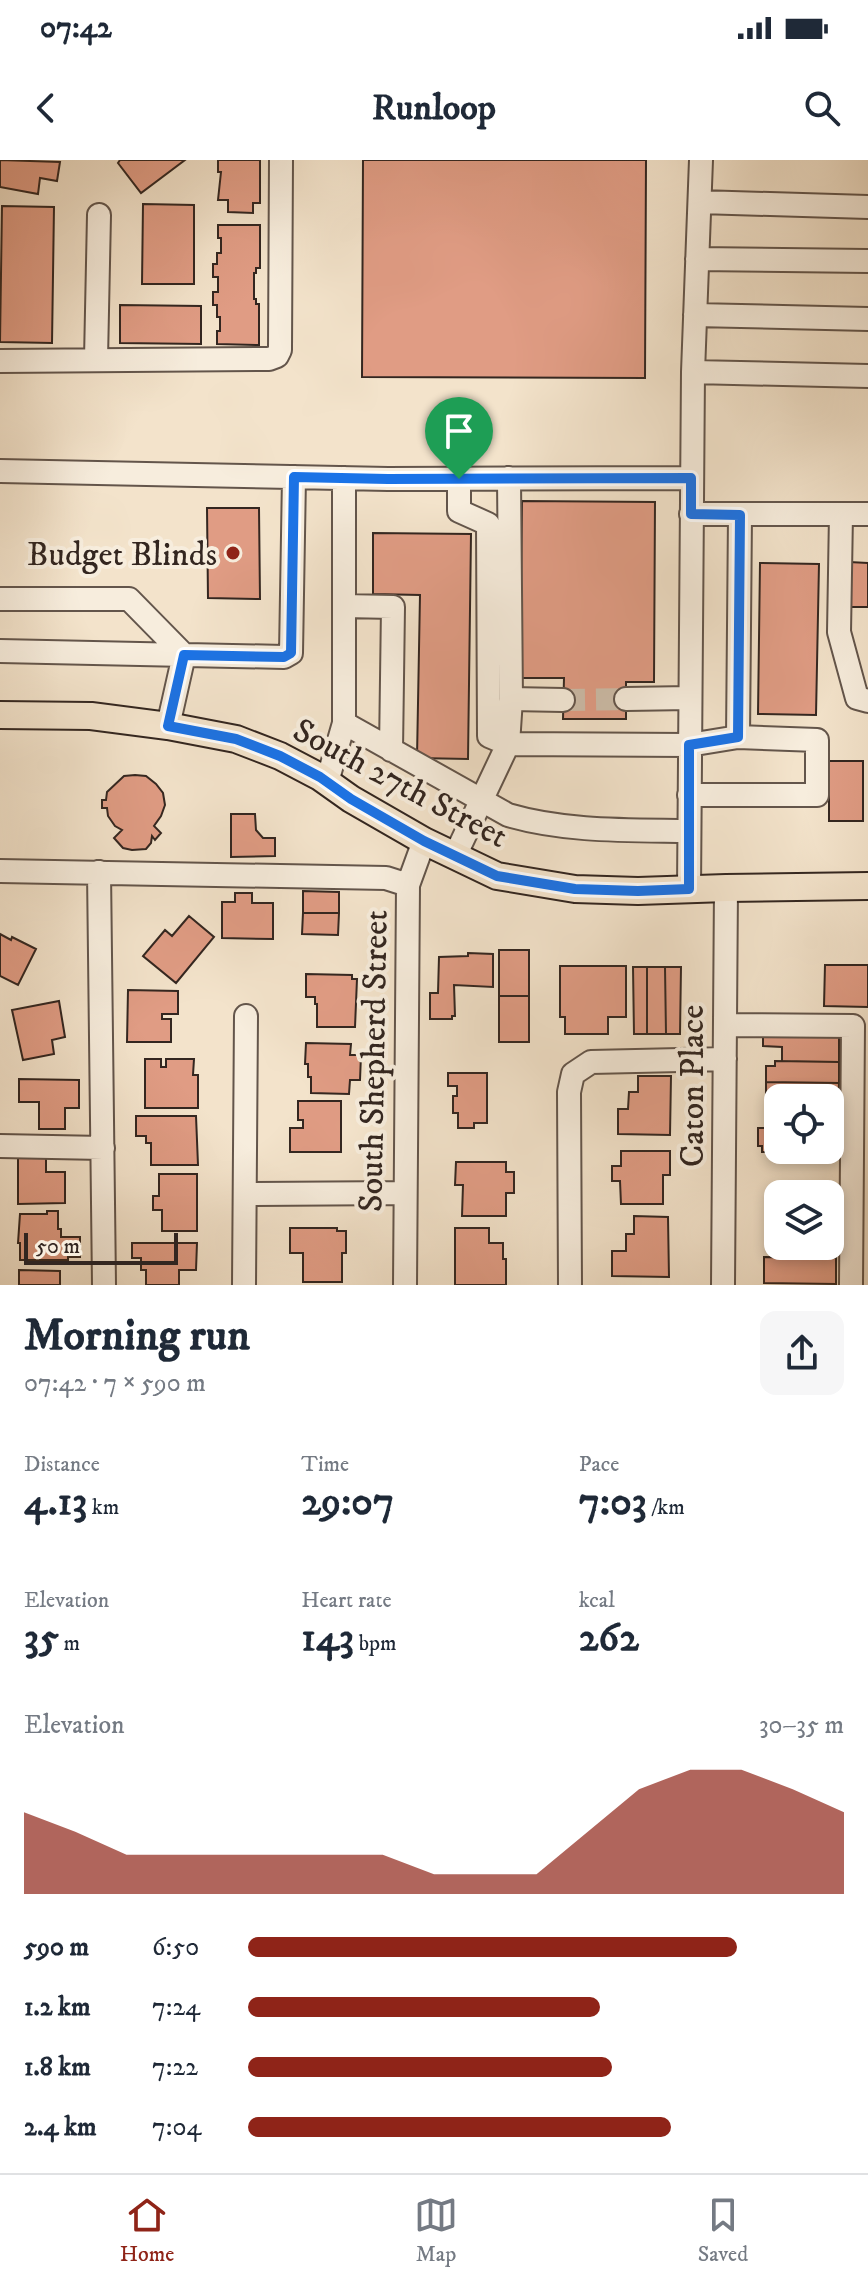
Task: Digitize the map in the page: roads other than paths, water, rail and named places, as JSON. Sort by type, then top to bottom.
[{"type":"main road","name":"South 27th Street","points":[[0,715],[91,716],[236,739],[280,756],[424,841],[497,876],[575,889],[638,891],[868,886]]},
{"type":"street","points":[[0,361],[269,359],[277,356],[280,350],[281,160]]},
{"type":"street","points":[[689,889],[691,478],[701,160]]},
{"type":"street","points":[[700,202],[868,207]]},
{"type":"street","points":[[96,359],[99,215]]},
{"type":"street","points":[[697,259],[868,261]]},
{"type":"street","points":[[695,315],[868,319]]},
{"type":"street","points":[[693,372],[868,376]]},
{"type":"street","points":[[0,471],[344,478],[691,478]]},
{"type":"street","points":[[0,651],[284,657],[291,653],[294,477]]},
{"type":"street","points":[[327,782],[344,723],[344,478]]},
{"type":"street","points":[[455,856],[508,744],[511,699],[509,478]]},
{"type":"street","points":[[459,479],[459,511],[488,524],[489,736],[508,744],[689,745],[738,737],[817,740],[817,795],[689,795]]},
{"type":"street","points":[[691,514],[868,514]]},
{"type":"street","points":[[841,514],[839,632],[857,698],[868,701]]},
{"type":"street","points":[[738,737],[740,515]]},
{"type":"street","points":[[0,599],[129,599],[184,655]]},
{"type":"street","points":[[344,606],[393,607],[391,750]]},
{"type":"street","points":[[168,726],[184,655]]},
{"type":"street","points":[[626,699],[689,698]]},
{"type":"street","points":[[511,699],[563,700]]},
{"type":"street","points":[[344,723],[508,815],[537,823],[616,830],[689,831]]},
{"type":"street","name":"South Shepherd Street","points":[[405,1285],[408,885],[424,841]]},
{"type":"street","points":[[0,871],[386,878],[408,885]]},
{"type":"street","points":[[99,872],[104,1285]]},
{"type":"street","name":"Caton Place","points":[[723,1285],[726,888]]},
{"type":"street","points":[[244,1285],[246,1016]]},
{"type":"street","points":[[725,1025],[853,1026],[851,1285]]},
{"type":"street","points":[[570,1285],[569,1092],[573,1074],[591,1062],[725,1059]]},
{"type":"street","points":[[0,1146],[103,1148]]},
{"type":"street","points":[[245,1194],[405,1193]]},
{"type":"tunnel","points":[[563,700],[626,699]]},
{"type":"place","name":"Budget Blinds","points":[[233,553]]}]
